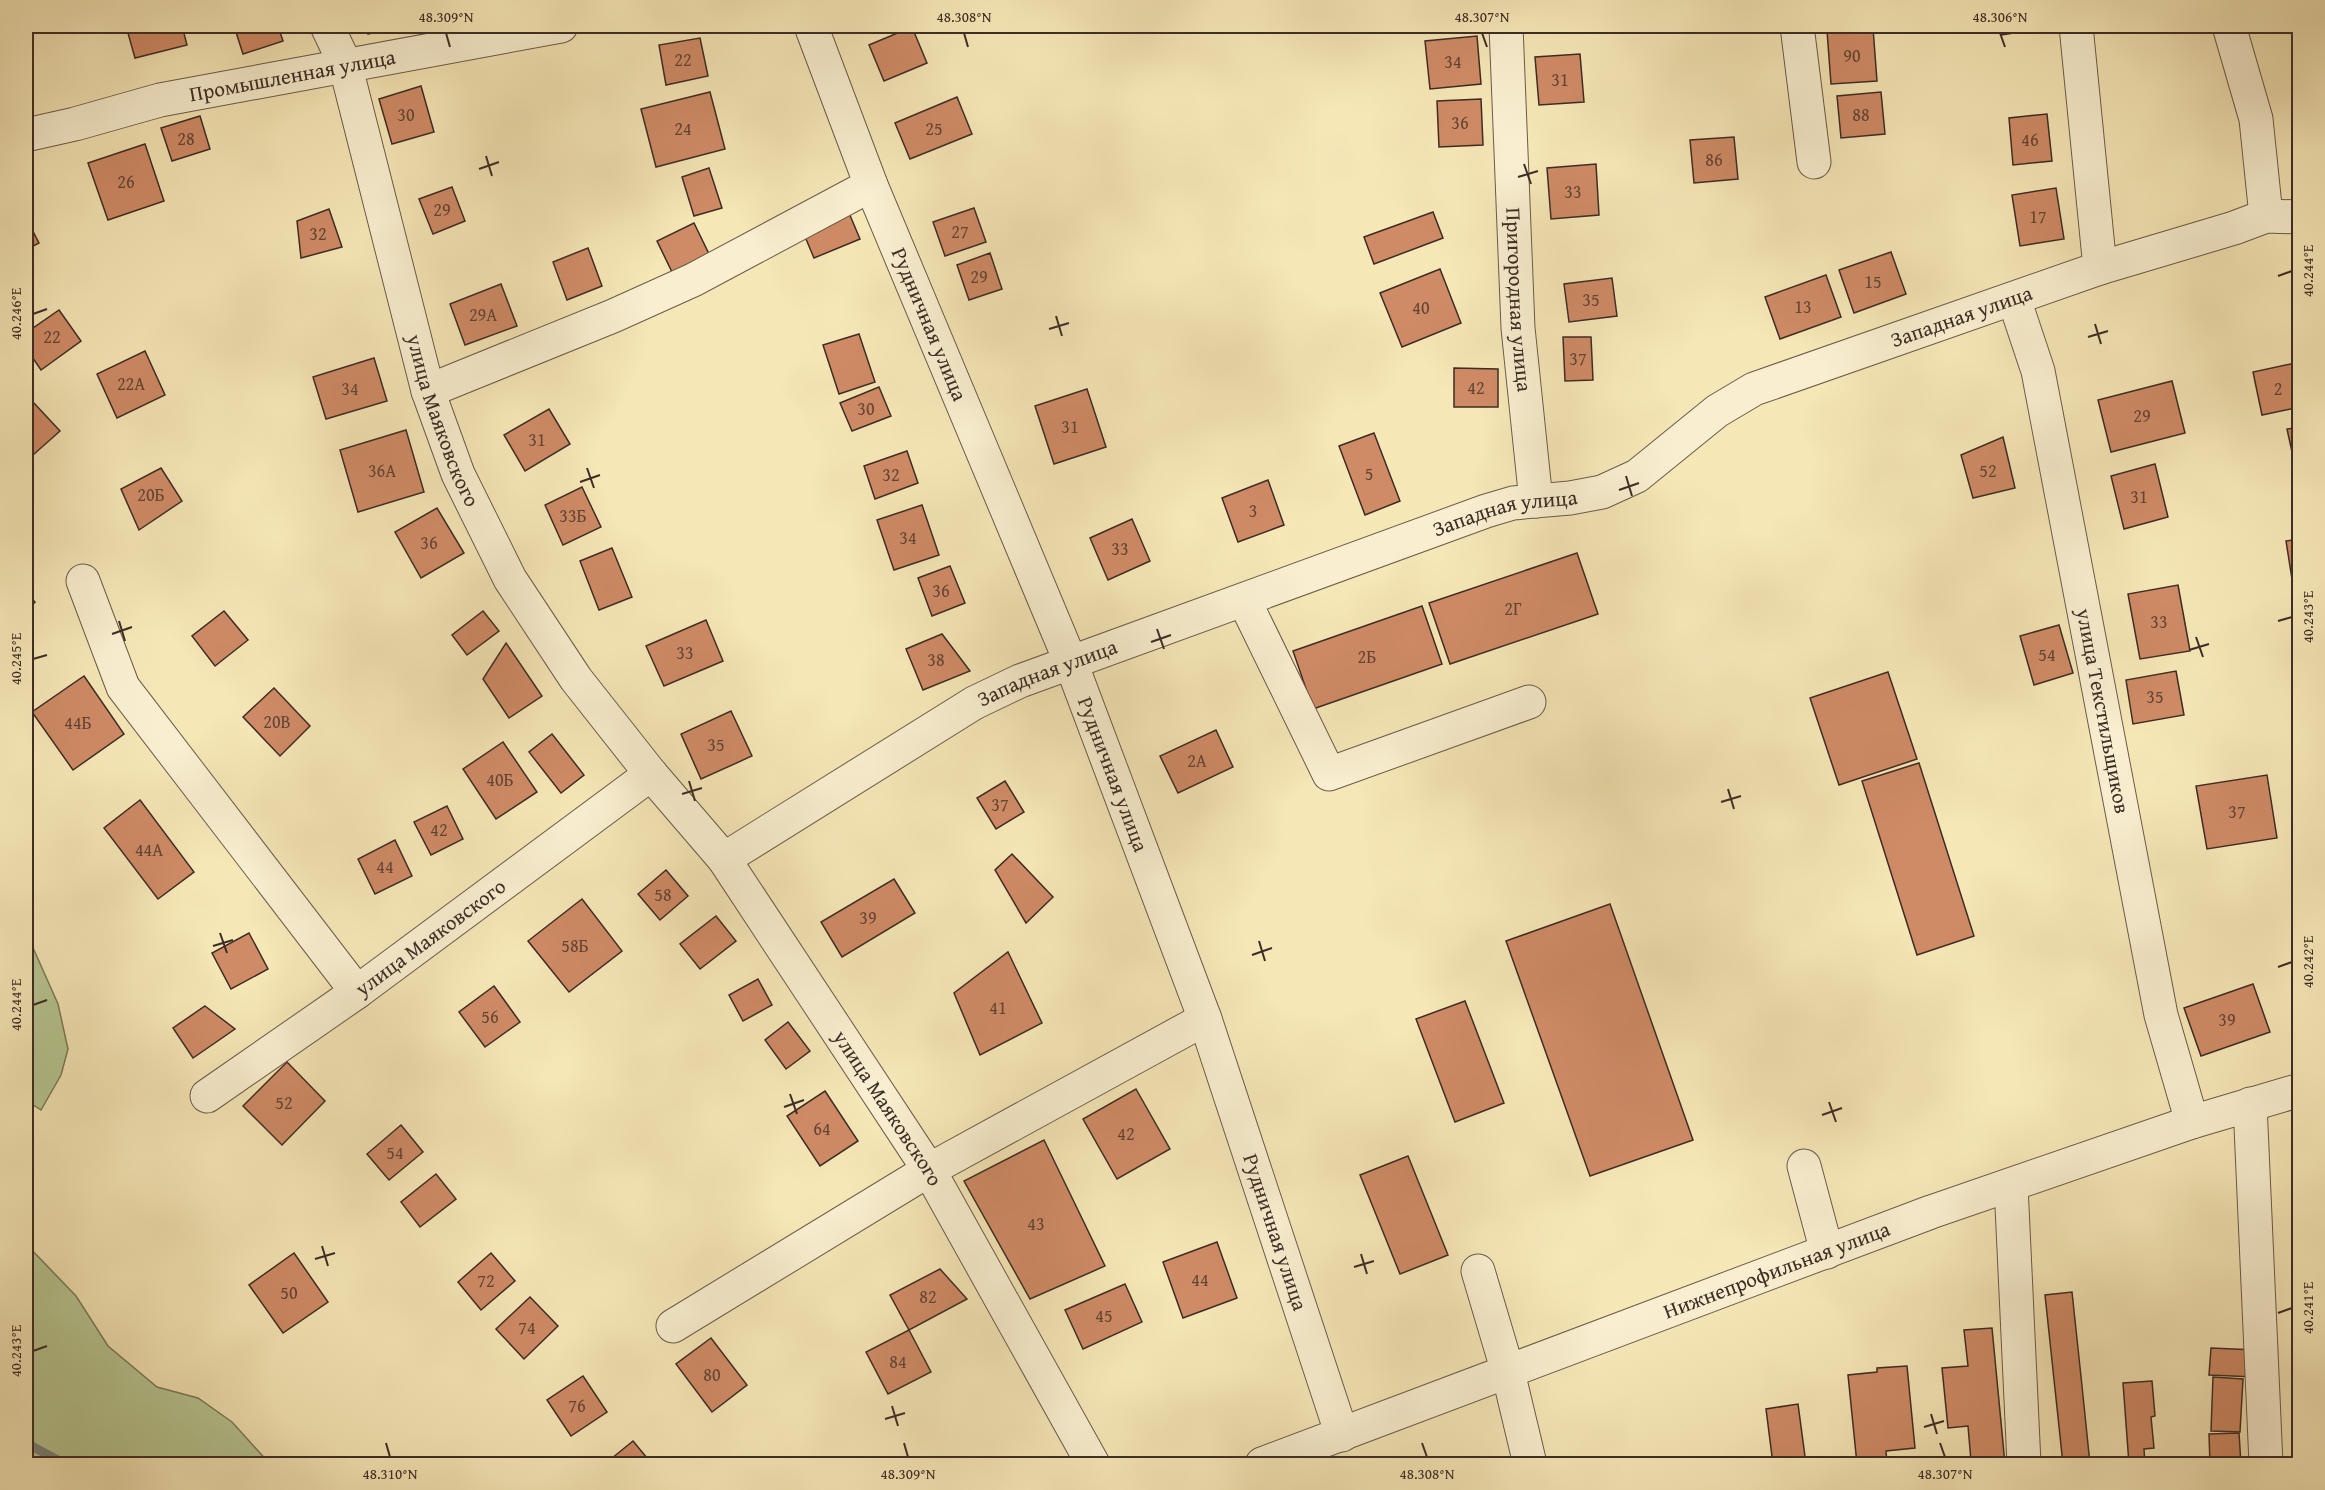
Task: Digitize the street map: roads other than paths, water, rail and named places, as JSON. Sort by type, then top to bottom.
[{"type":"street","name":"улица Маяковского","points":[[327,26],[345,64],[429,391],[458,474],[510,579],[576,679],[651,774],[724,860],[929,1170],[1093,1464]]},
{"type":"street","name":"Промышленная улица","points":[[26,135],[160,100],[345,64],[561,26]]},
{"type":"street","name":"Рудничная улица","points":[[811,26],[871,185],[1071,663],[1205,1019],[1342,1435]]},
{"type":"street","name":"Пригородная улица","points":[[1506,26],[1518,328],[1536,501]]},
{"type":"street","points":[[1797,26],[1814,162]]},
{"type":"street","points":[[2076,26],[2100,268]]},
{"type":"street","points":[[2229,26],[2256,119],[2266,216]]},
{"type":"street","points":[[429,391],[613,316],[693,280],[871,185]]},
{"type":"street","name":"Западная улица","points":[[724,860],[974,703],[1020,681],[1486,511],[1513,503],[1602,492],[1637,476],[1717,411],[1754,389],[2014,300],[2100,268],[2234,228],[2266,216],[2300,217]]},
{"type":"street","name":"улица Текстильщиков","points":[[2014,300],[2038,371],[2161,1015],[2192,1122]]},
{"type":"street","points":[[83,580],[123,687],[357,992]]},
{"type":"street","points":[[1244,600],[1329,774],[1529,702]]},
{"type":"street","name":"улица Маяковского","points":[[207,1096],[357,992],[651,774]]},
{"type":"street","points":[[673,1326],[929,1170],[1205,1019]]},
{"type":"street","name":"Нижнепрофильная улица","points":[[1262,1464],[2011,1185],[2192,1122],[2300,1090]]},
{"type":"street","points":[[2250,1104],[2266,1464]]},
{"type":"street","points":[[1803,1166],[1827,1252]]},
{"type":"street","points":[[2011,1185],[2024,1464]]},
{"type":"street","points":[[1478,1272],[1508,1372],[1530,1464]]},
{"type":"waterway","points":[[26,1443],[65,1464]]},
{"type":"waterway","points":[[96,1464],[139,1462],[158,1464]]}]
